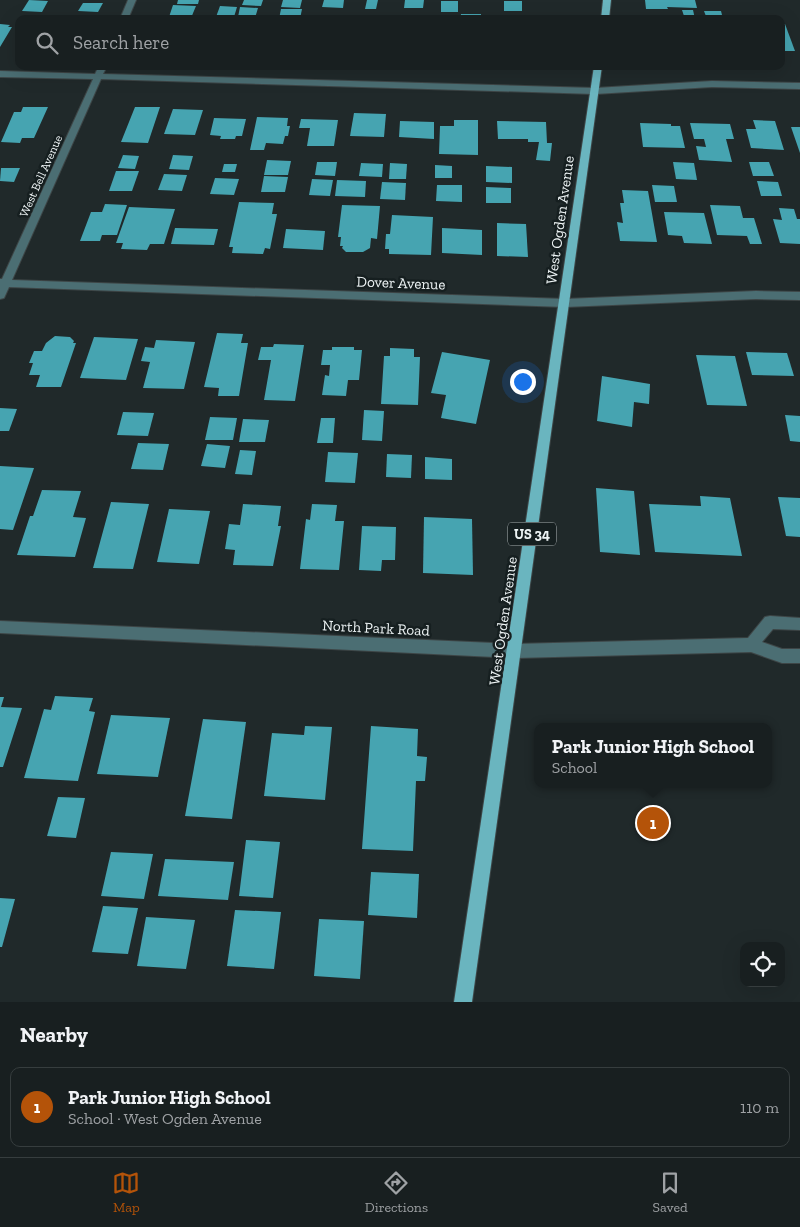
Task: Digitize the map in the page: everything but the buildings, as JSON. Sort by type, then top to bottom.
[{"type":"main road","points":[[605,15],[607,0]]},
{"type":"main road","name":"West Ogden Avenue","points":[[464,1002],[598,70]]},
{"type":"street","points":[[126,15],[132,0]]},
{"type":"street","name":"West Bell Avenue","points":[[0,295],[3,283],[102,70]]},
{"type":"street","points":[[0,74],[595,91],[712,84],[800,86]]},
{"type":"street","name":"Dover Avenue","points":[[3,283],[565,304],[756,295],[800,296]]},
{"type":"street","points":[[751,645],[770,622],[800,624]]},
{"type":"street","name":"North Park Road","points":[[0,627],[515,651],[751,645],[782,656],[800,656]]},
{"type":"place","name":"Park Junior High School","points":[[653,823]]}]
